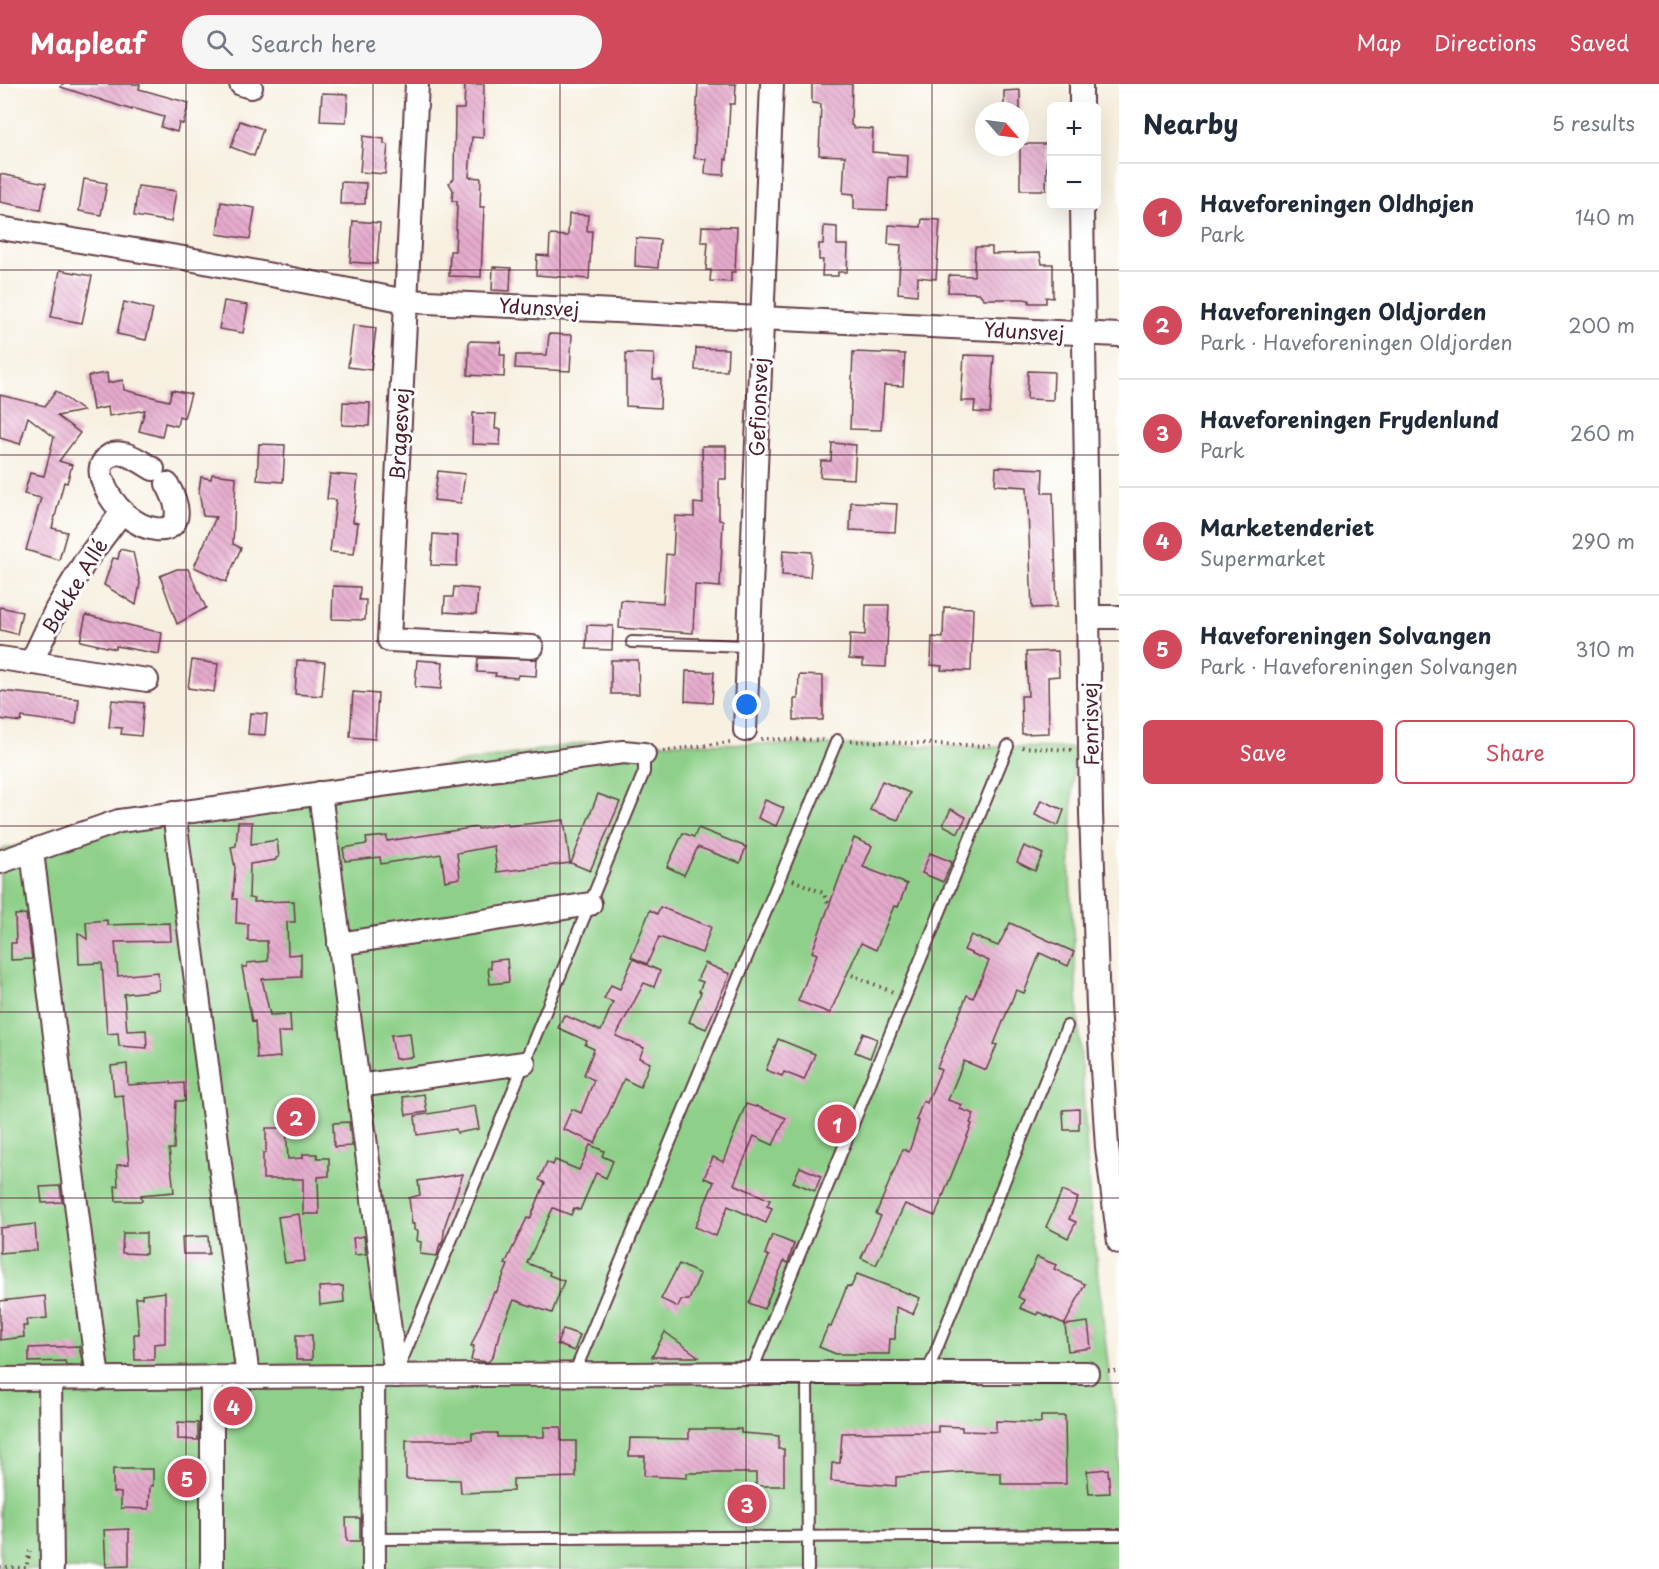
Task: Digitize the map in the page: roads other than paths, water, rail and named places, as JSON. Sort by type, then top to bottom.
[{"type":"street","name":"Bragesvej","points":[[417,84],[389,640],[532,647]]},
{"type":"street","name":"Gefionsvej","points":[[746,737],[747,646],[772,84]]},
{"type":"street","points":[[1081,84],[1081,102]]},
{"type":"street","name":"Fenrisvej","points":[[1082,210],[1090,751],[1098,1007],[1113,1146],[1119,1242]]},
{"type":"street","name":"Ydunsvej","points":[[0,228],[184,258],[406,301],[1119,335]]},
{"type":"street","points":[[119,453],[140,461],[160,477],[177,506],[177,516],[172,524],[156,531],[134,522],[122,512],[110,498],[100,471],[103,462],[110,455],[119,453]]},
{"type":"street","name":"Bakke Allé","points":[[31,663],[56,610],[86,560],[122,512]]},
{"type":"street","points":[[1089,617],[1119,617]]},
{"type":"street","name":"Bakke Allé","points":[[0,658],[147,680]]},
{"type":"street","points":[[0,862],[119,821],[623,752],[644,754]]},
{"type":"street","points":[[320,793],[396,1376]]},
{"type":"street","points":[[174,813],[248,1377]]},
{"type":"street","points":[[32,852],[98,1379]]},
{"type":"street","points":[[339,944],[590,904]]},
{"type":"street","points":[[358,1086],[524,1063]]},
{"type":"street","points":[[0,1379],[1096,1372]]},
{"type":"street","points":[[212,1377],[212,1569]]},
{"type":"street","points":[[373,1377],[374,1569]]},
{"type":"street","points":[[50,1379],[52,1561]]},
{"type":"lane","points":[[632,642],[747,646]]},
{"type":"lane","points":[[573,1374],[837,740]]},
{"type":"lane","points":[[751,1373],[1008,746]]},
{"type":"lane","points":[[396,1376],[644,772],[644,754]]},
{"type":"lane","points":[[927,1373],[1067,1026]]},
{"type":"lane","points":[[807,1373],[808,1569]]},
{"type":"lane","points":[[374,1539],[1119,1535]]},
{"type":"place","name":"Haveforeningen Oldjorden","points":[[296,1117]]},
{"type":"place","name":"Haveforeningen Oldhøjen","points":[[837,1124]]},
{"type":"place","name":"Marketenderiet","points":[[233,1406]]},
{"type":"place","name":"Haveforeningen Solvangen","points":[[187,1478]]},
{"type":"place","name":"Haveforeningen Frydenlund","points":[[747,1504]]}]
